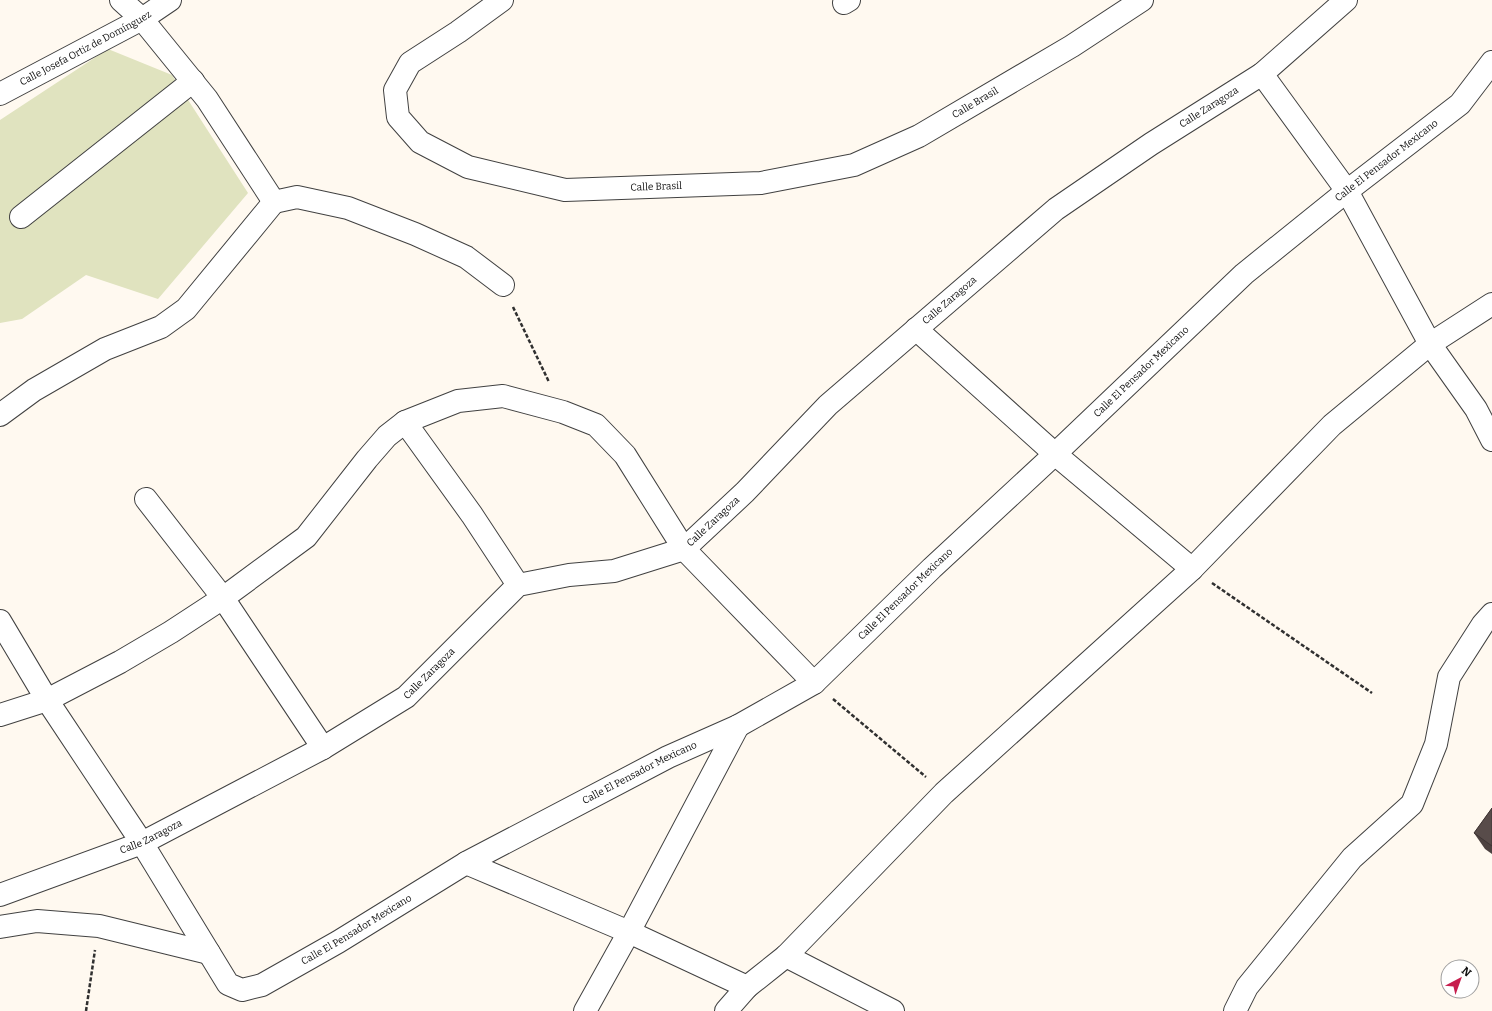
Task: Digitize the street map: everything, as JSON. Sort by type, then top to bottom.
[{"type":"street","points":[[121,0],[142,19],[207,99],[274,202]]},
{"type":"street","name":"Calle Josefa Ortiz de Domínguez","points":[[0,94],[142,19],[170,0]]},
{"type":"street","name":"Calle Brasil","points":[[502,0],[458,32],[410,63],[395,90],[398,117],[420,142],[468,167],[565,190],[760,182],[854,165],[919,136],[1072,46],[1142,0]]},
{"type":"street","name":"Calle Zaragoza","points":[[0,895],[142,843],[323,748],[406,697],[518,585],[569,575],[614,571],[684,549],[745,492],[828,405],[1056,209],[1151,144],[1262,74],[1346,0]]},
{"type":"street","name":"Calle El Pensador Mexicano","points":[[209,953],[228,984],[242,990],[262,985],[338,942],[466,863],[668,757],[738,726],[814,683],[932,568],[1056,454],[1244,274],[1347,191],[1460,104],[1492,62]]},
{"type":"street","points":[[1262,74],[1347,191],[1430,344],[1476,409],[1492,440]]},
{"type":"street","points":[[21,217],[193,81]]},
{"type":"street","points":[[0,415],[34,390],[105,349],[161,327],[186,308],[274,202],[297,197],[348,208],[415,234],[466,257],[503,285]]},
{"type":"street","points":[[726,1011],[747,987],[786,956],[944,793],[1192,570],[1332,425],[1430,344],[1492,304]]},
{"type":"street","points":[[916,329],[1056,454],[1192,570]]},
{"type":"street","points":[[0,716],[47,700],[120,662],[171,632],[223,598],[306,537],[367,458],[387,436],[405,422],[458,401],[503,396],[563,412],[596,425],[625,454],[684,549],[814,683]]},
{"type":"street","points":[[405,422],[472,516],[518,585]]},
{"type":"street","points":[[146,500],[223,598],[323,748]]},
{"type":"street","points":[[1235,1011],[1247,987],[1352,858],[1412,804],[1436,744],[1449,677],[1483,624],[1492,614]]},
{"type":"street","points":[[0,621],[47,700],[142,843],[209,953]]},
{"type":"street","points":[[585,1011],[629,932],[738,726]]},
{"type":"street","points":[[466,863],[629,932],[747,987]]},
{"type":"street","points":[[0,927],[37,921],[99,926],[209,953]]},
{"type":"street","points":[[786,956],[893,1011]]},
{"type":"path","points":[[503,285],[563,412]]},
{"type":"path","points":[[1192,570],[1372,693]]},
{"type":"path","points":[[814,683],[944,793]]},
{"type":"path","points":[[86,1011],[99,926]]},
{"type":"green space","points":[[108,49],[172,75],[248,193],[158,299],[86,275],[22,319],[0,323],[0,120]]},
{"type":"building","points":[[1492,808],[1492,846],[1474,833]]}]
